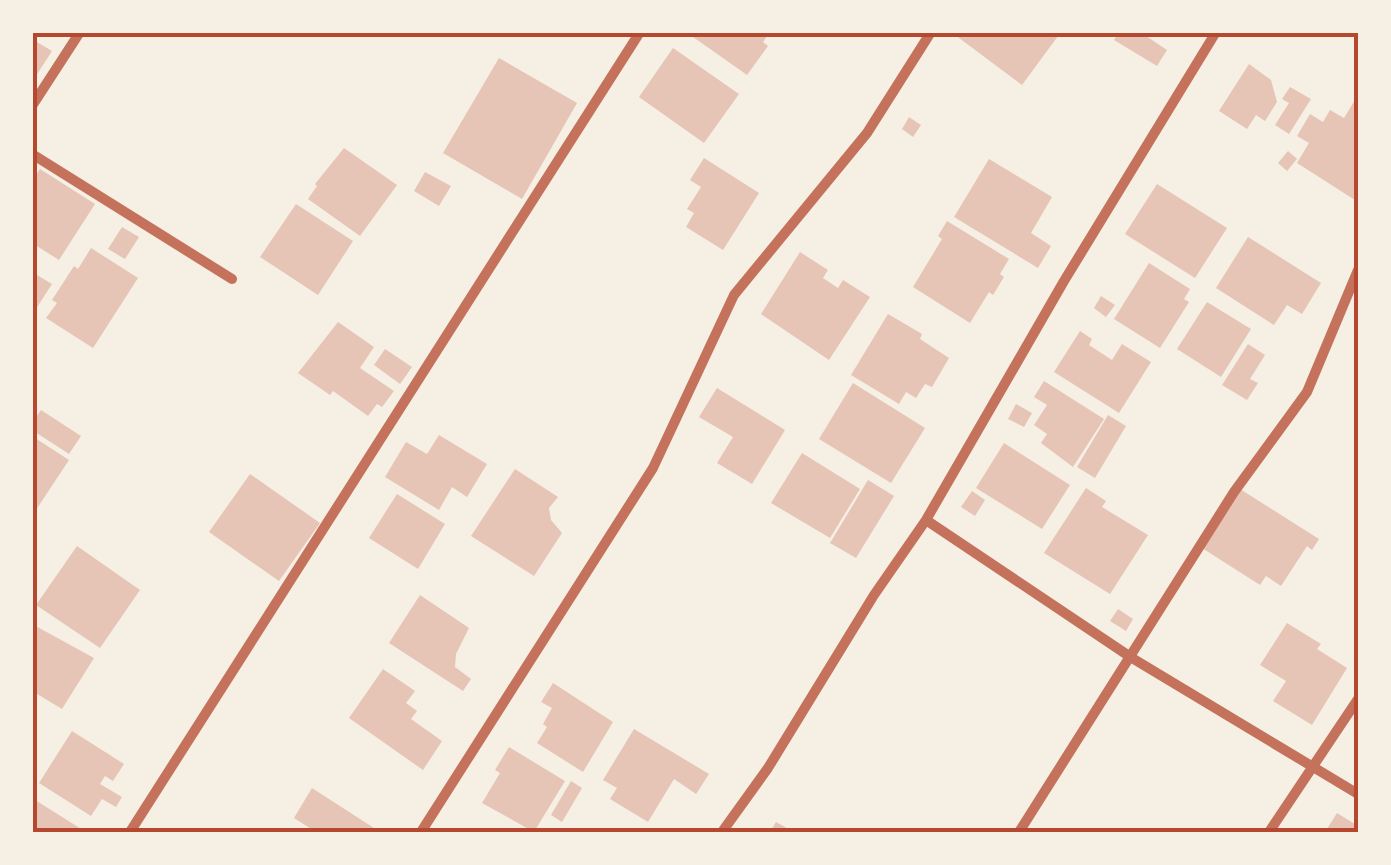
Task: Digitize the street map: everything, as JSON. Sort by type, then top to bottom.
[{"type":"street","points":[[32,106],[80,32]]},
{"type":"street","points":[[130,832],[640,32]]},
{"type":"street","points":[[421,832],[653,468],[734,296],[867,133],[932,32]]},
{"type":"street","points":[[722,832],[768,768],[874,595],[926,520],[1064,281],[1216,32]]},
{"type":"street","points":[[32,154],[232,279]]},
{"type":"street","points":[[1357,274],[1358,292]]},
{"type":"street","points":[[1019,832],[1234,492],[1307,392],[1357,274]]},
{"type":"street","points":[[926,520],[1132,658],[1358,794]]},
{"type":"street","points":[[1269,832],[1358,700]]},
{"type":"building","points":[[686,32],[770,32],[763,42],[768,46],[747,75]]},
{"type":"building","points":[[951,32],[1061,32],[1022,85]]},
{"type":"building","points":[[1119,32],[1140,32],[1167,50],[1157,66],[1114,40]]},
{"type":"building","points":[[32,39],[52,51],[32,82]]},
{"type":"building","points":[[673,48],[739,94],[704,143],[639,97]]},
{"type":"building","points":[[499,58],[577,103],[522,199],[443,153]]},
{"type":"building","points":[[1249,64],[1271,80],[1277,102],[1265,121],[1256,115],[1247,129],[1219,111]]},
{"type":"building","points":[[1290,87],[1311,99],[1289,134],[1275,125],[1289,103],[1282,99]]},
{"type":"building","points":[[1358,95],[1358,202],[1297,163],[1309,143],[1297,136],[1310,114],[1323,122],[1330,110],[1344,118]]},
{"type":"building","points":[[909,117],[921,125],[913,137],[902,129]]},
{"type":"building","points":[[344,148],[397,185],[360,236],[308,199]]},
{"type":"building","points":[[1288,151],[1297,159],[1287,171],[1278,163]]},
{"type":"building","points":[[704,158],[759,193],[723,250],[686,227],[694,213],[687,209],[701,187],[690,180]]},
{"type":"building","points":[[989,159],[1052,197],[1031,233],[1051,246],[1038,268],[954,217]]},
{"type":"building","points":[[40,169],[95,204],[59,260],[32,243],[32,181]]},
{"type":"building","points":[[425,172],[451,186],[439,206],[414,191]]},
{"type":"building","points":[[1157,184],[1227,228],[1195,278],[1125,234]]},
{"type":"building","points":[[296,204],[353,241],[318,295],[260,257]]},
{"type":"building","points":[[947,221],[1009,259],[1000,274],[1004,277],[993,295],[989,292],[970,323],[913,287],[942,239],[938,236]]},
{"type":"building","points":[[122,227],[139,237],[125,259],[108,249]]},
{"type":"building","points":[[1248,237],[1321,283],[1302,314],[1287,305],[1274,325],[1216,288]]},
{"type":"building","points":[[91,248],[138,278],[93,348],[46,318],[57,303],[52,300]]},
{"type":"building","points":[[800,252],[828,270],[823,278],[838,288],[843,280],[870,297],[829,360],[761,314]]},
{"type":"building","points":[[1149,263],[1190,289],[1184,299],[1189,302],[1160,348],[1114,319]]},
{"type":"building","points":[[32,272],[52,284],[32,315]]},
{"type":"building","points":[[1101,296],[1115,305],[1106,317],[1094,308]]},
{"type":"building","points":[[1207,302],[1251,329],[1221,377],[1177,349]]},
{"type":"building","points":[[888,314],[922,334],[920,339],[949,358],[932,387],[925,384],[916,398],[906,392],[899,404],[851,375]]},
{"type":"building","points":[[338,322],[374,347],[360,368],[394,391],[382,407],[377,404],[368,416],[298,373]]},
{"type":"building","points":[[1080,331],[1092,339],[1089,345],[1112,360],[1122,344],[1151,362],[1119,413],[1054,372]]},
{"type":"building","points":[[1248,344],[1265,355],[1250,379],[1258,383],[1247,400],[1222,385]]},
{"type":"building","points":[[385,349],[412,367],[400,384],[374,365]]},
{"type":"building","points":[[1044,381],[1104,419],[1073,467],[1041,443],[1047,434],[1034,425],[1047,405],[1034,397]]},
{"type":"building","points":[[853,383],[925,428],[891,483],[819,439]]},
{"type":"building","points":[[717,388],[785,430],[752,484],[717,463],[733,437],[699,417]]},
{"type":"building","points":[[1016,404],[1032,413],[1024,427],[1008,419]]},
{"type":"building","points":[[41,410],[81,436],[69,454],[32,430]]},
{"type":"building","points":[[1108,415],[1126,426],[1095,478],[1077,467]]},
{"type":"building","points":[[439,435],[487,464],[467,497],[452,487],[439,510],[385,477],[406,442],[427,454]]},
{"type":"building","points":[[32,436],[69,460],[32,516]]},
{"type":"building","points":[[1004,443],[1070,485],[1042,529],[976,488]]},
{"type":"building","points":[[802,453],[860,489],[830,538],[771,503]]},
{"type":"building","points":[[515,469],[558,497],[549,508],[551,520],[562,533],[534,576],[471,536]]},
{"type":"building","points":[[250,474],[320,523],[279,581],[209,532]]},
{"type":"building","points":[[868,480],[894,496],[856,558],[830,543]]},
{"type":"building","points":[[1086,488],[1106,501],[1102,507],[1148,535],[1110,594],[1044,553]]},
{"type":"building","points":[[1240,489],[1319,539],[1312,550],[1307,546],[1281,586],[1266,576],[1260,585],[1202,548]]},
{"type":"building","points":[[972,491],[985,500],[975,516],[961,507]]},
{"type":"building","points":[[397,494],[445,524],[418,569],[369,538]]},
{"type":"building","points":[[77,546],[140,590],[100,648],[36,605]]},
{"type":"building","points":[[420,595],[469,628],[456,654],[455,667],[471,679],[463,691],[389,643]]},
{"type":"building","points":[[1118,609],[1133,619],[1126,631],[1110,621]]},
{"type":"building","points":[[1287,623],[1321,644],[1317,649],[1347,668],[1312,725],[1273,701],[1286,681],[1260,665]]},
{"type":"building","points":[[32,624],[94,658],[62,709],[32,691]]},
{"type":"building","points":[[383,669],[415,691],[406,703],[417,711],[411,719],[442,741],[423,770],[349,718]]},
{"type":"building","points":[[553,683],[613,722],[583,772],[537,743],[552,708],[541,702]]},
{"type":"building","points":[[634,729],[709,774],[696,794],[674,779],[648,822],[610,799],[617,788],[603,780]]},
{"type":"building","points":[[72,731],[124,764],[113,781],[105,776],[100,784],[122,797],[116,807],[102,799],[91,816],[39,783]]},
{"type":"building","points":[[509,747],[565,781],[534,832],[482,803],[500,773],[495,770]]},
{"type":"building","points":[[571,781],[582,788],[562,822],[551,815]]},
{"type":"building","points":[[312,788],[374,828],[371,832],[316,832],[294,818]]},
{"type":"building","points":[[32,798],[86,832],[32,832]]},
{"type":"building","points":[[1337,813],[1358,826],[1358,832],[1325,832]]},
{"type":"building","points":[[776,822],[794,832],[770,832]]}]
